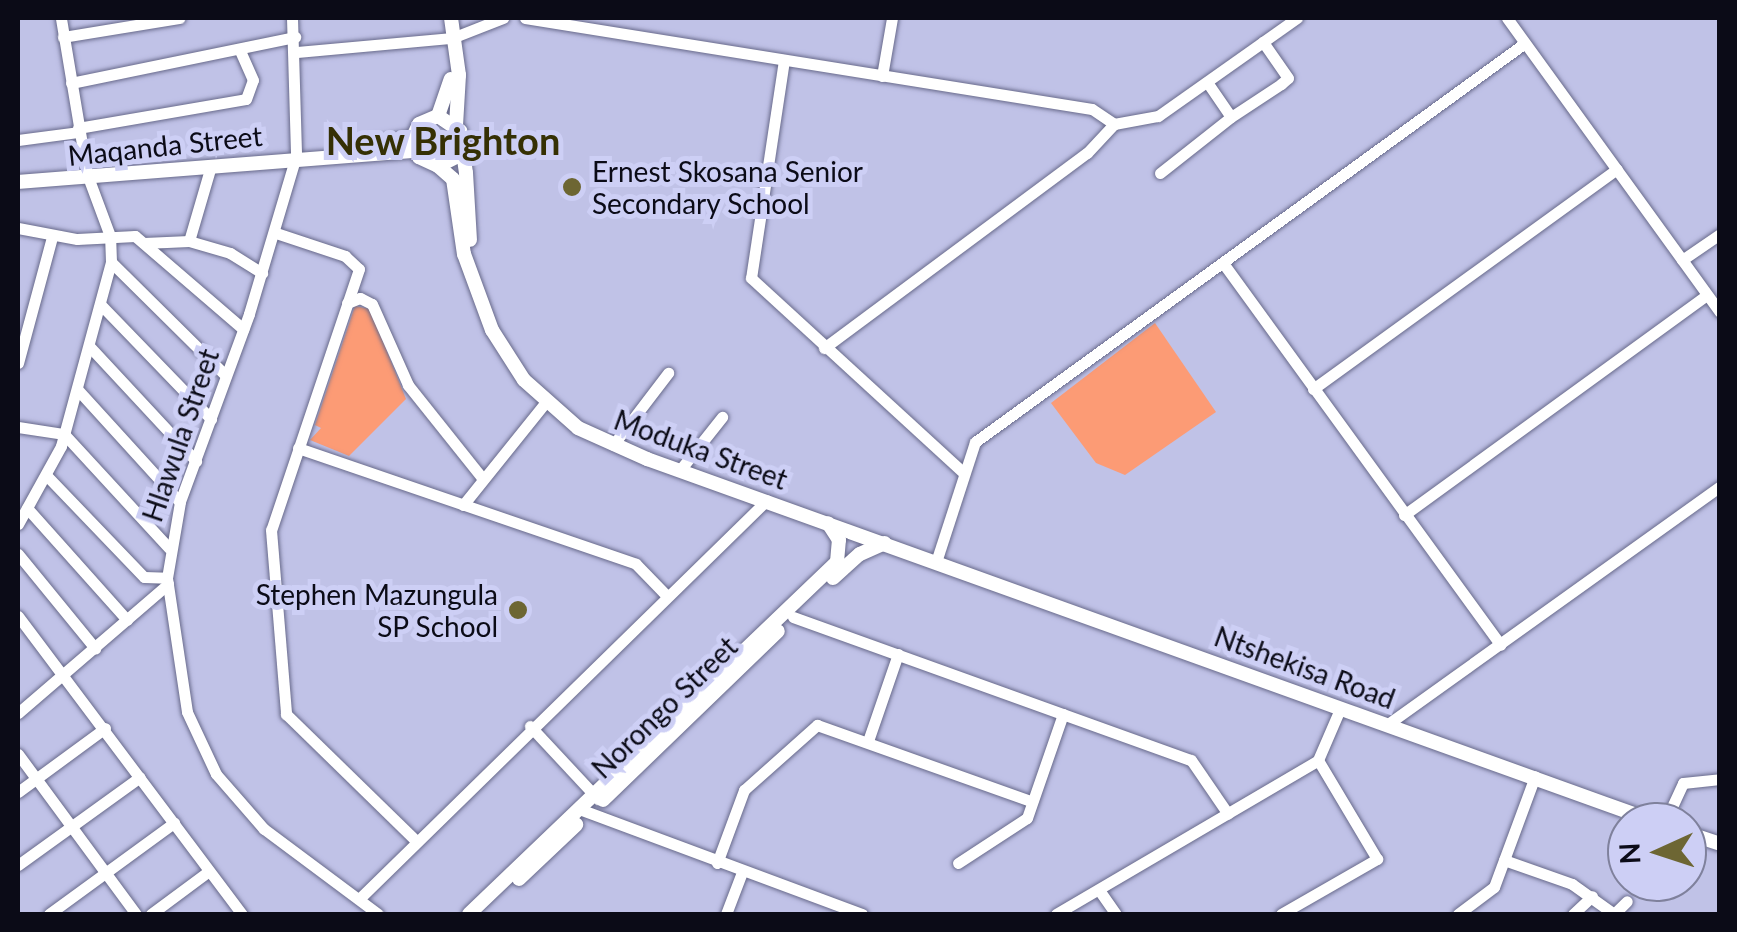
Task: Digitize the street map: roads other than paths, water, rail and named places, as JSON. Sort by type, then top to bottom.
[{"type":"street","points":[[18,524],[47,476],[64,434],[111,262],[110,236],[89,180],[60,18]]},
{"type":"street","points":[[63,38],[179,18]]},
{"type":"street","name":"Hlawula Street","points":[[292,18],[298,52],[296,156],[276,233],[180,502],[169,548],[168,581],[187,712],[216,774],[264,830],[378,914]]},
{"type":"street","points":[[451,18],[452,38],[456,125],[462,144],[451,162],[438,166],[414,144],[419,124],[438,116],[449,94],[452,38]]},
{"type":"street","points":[[298,52],[452,38],[504,18]]},
{"type":"street","points":[[525,18],[1090,108],[1114,124]]},
{"type":"street","points":[[882,76],[892,18]]},
{"type":"street","points":[[824,348],[1062,172],[1114,124],[1153,119],[1297,18]]},
{"type":"street","points":[[1507,18],[1720,312]]},
{"type":"street","points":[[71,84],[241,53],[296,38]]},
{"type":"street","points":[[1160,173],[1231,116],[1287,80],[1263,42]]},
{"type":"street","points":[[936,562],[975,442],[1525,43]]},
{"type":"street","points":[[18,140],[248,97],[253,73],[241,53]]},
{"type":"street","points":[[784,60],[749,272],[754,285],[963,472]]},
{"type":"street","points":[[1207,82],[1231,116]]},
{"type":"street","points":[[438,116],[456,125]]},
{"type":"street","name":"Maqanda Street","points":[[18,182],[89,180],[414,144]]},
{"type":"street","name":"Moduka Street","points":[[462,144],[470,270]]},
{"type":"street","points":[[189,241],[212,166]]},
{"type":"street","name":"Moduka Street","points":[[438,166],[453,179],[470,270],[500,345],[546,402],[613,445],[936,562]]},
{"type":"street","points":[[1313,389],[1617,169]]},
{"type":"street","points":[[18,228],[52,237],[110,236],[144,243],[189,241],[230,253],[262,273]]},
{"type":"street","points":[[276,233],[358,264],[270,544],[286,714],[415,840]]},
{"type":"street","points":[[1682,260],[1720,234]]},
{"type":"street","points":[[18,363],[52,237]]},
{"type":"street","points":[[144,243],[243,328]]},
{"type":"street","points":[[111,262],[225,374]]},
{"type":"street","points":[[1222,263],[1501,645]]},
{"type":"street","points":[[1404,516],[1707,295]]},
{"type":"street","points":[[347,303],[360,298],[372,304],[417,397],[482,479]]},
{"type":"street","points":[[100,304],[211,419]]},
{"type":"street","points":[[90,347],[196,461]]},
{"type":"street","points":[[613,445],[668,373]]},
{"type":"street","points":[[78,390],[180,502]]},
{"type":"street","points":[[464,506],[546,402]]},
{"type":"street","points":[[680,470],[722,417]]},
{"type":"street","points":[[18,426],[64,434],[169,548]]},
{"type":"street","points":[[298,448],[636,564],[666,594]]},
{"type":"street","points":[[47,476],[144,576],[168,581]]},
{"type":"street","points":[[1388,724],[1720,486]]},
{"type":"street","points":[[360,898],[530,726],[766,500]]},
{"type":"street","points":[[28,508],[127,620]]},
{"type":"street","points":[[828,523],[839,540],[837,562]]},
{"type":"street","name":"Norongo Street","points":[[483,914],[837,562],[860,534]]},
{"type":"street","name":"Norongo Street","points":[[598,799],[860,554],[886,543]]},
{"type":"street","points":[[18,554],[96,648]]},
{"type":"street","name":"Ntshekisa Road","points":[[936,562],[1607,803]]},
{"type":"street","points":[[18,713],[68,676],[168,581]]},
{"type":"street","points":[[18,616],[68,676],[242,914]]},
{"type":"street","points":[[793,616],[1194,762],[1228,814]]},
{"type":"street","points":[[18,645],[31,633]]},
{"type":"street","points":[[868,741],[898,654]]},
{"type":"street","points":[[1056,914],[1318,760],[1340,708]]},
{"type":"street","points":[[958,863],[1027,818],[1063,714]]},
{"type":"street","points":[[717,862],[742,792],[806,728],[825,725],[1031,800]]},
{"type":"street","points":[[530,726],[598,799]]},
{"type":"street","points":[[18,792],[105,728]]},
{"type":"street","points":[[18,754],[136,914]]},
{"type":"street","points":[[1281,914],[1377,860],[1318,760]]},
{"type":"street","points":[[18,865],[140,776]]},
{"type":"street","points":[[1458,914],[1489,894],[1535,776]]},
{"type":"street","points":[[1674,802],[1683,783],[1720,779]]},
{"type":"street","points":[[585,812],[825,908],[862,914]]},
{"type":"street","name":"Norongo Street","points":[[470,914],[585,812]]},
{"type":"street","points":[[49,914],[174,823]]},
{"type":"street","points":[[1504,860],[1592,896],[1614,914]]},
{"type":"street","points":[[150,914],[210,871]]},
{"type":"street","points":[[726,914],[742,872]]},
{"type":"street","points":[[1099,890],[1116,914]]},
{"type":"street","points":[[1573,914],[1592,896]]},
{"type":"place","name":"Ernest Skosana Senior Secondary School","points":[[572,187]]},
{"type":"place","name":"Stephen Mazungula SP School","points":[[518,610]]},
{"type":"district","name":"New Brighton","points":[[443,141]]}]
